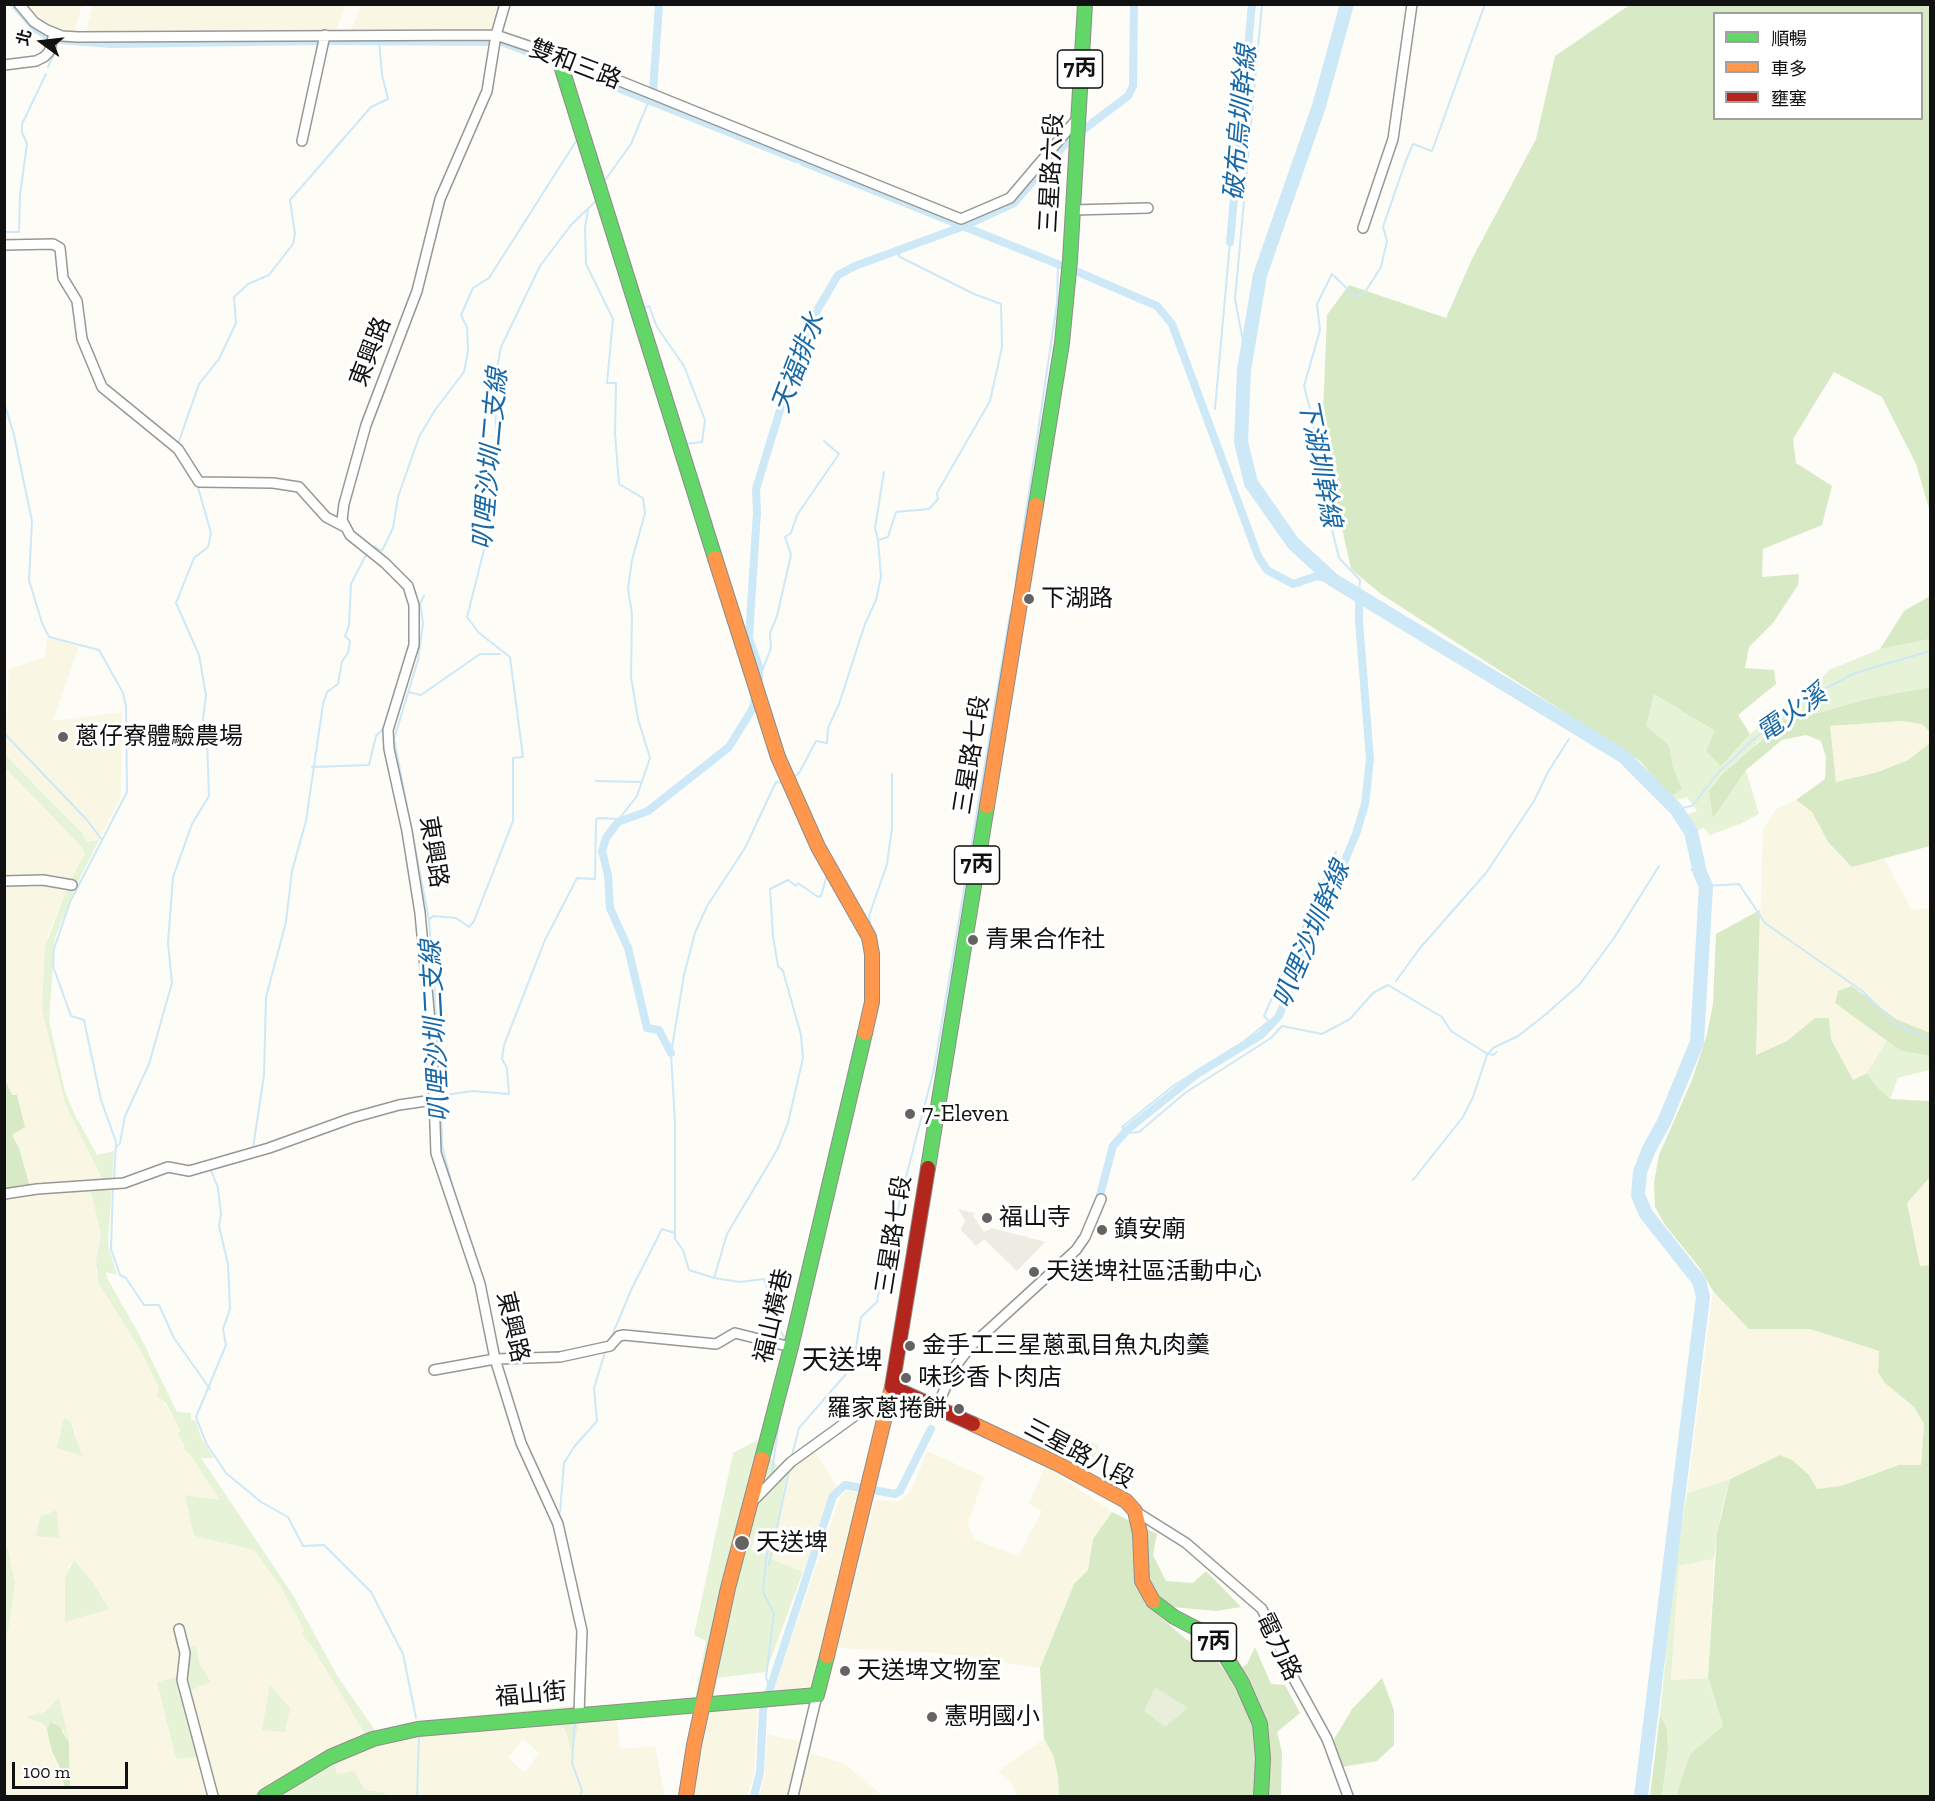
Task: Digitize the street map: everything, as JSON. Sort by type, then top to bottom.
[{"type":"street","points":[[4,65],[36,61],[50,52],[53,37],[19,4]]},
{"type":"street","name":"東興路","points":[[505,4],[495,41],[487,91],[440,199],[417,291],[366,425],[344,504],[343,526],[350,535],[399,575],[408,586],[414,605],[414,645],[388,730],[389,748],[405,820],[420,913],[432,1043],[436,1153],[480,1284],[495,1359],[521,1443],[552,1507],[563,1544],[582,1631],[579,1713]]},
{"type":"street","name":"三星路六段","points":[[1062,343],[1069,269],[1085,4]]},
{"type":"street","points":[[1363,228],[1393,139],[1412,4]]},
{"type":"street","name":"雙和三路","points":[[53,37],[495,41],[961,219],[1010,198],[1077,132]]},
{"type":"street","points":[[302,141],[324,41]]},
{"type":"street","name":"福山橫巷","points":[[560,64],[755,689],[796,802],[868,937],[873,975],[872,1002],[790,1347],[728,1588],[704,1704]]},
{"type":"street","points":[[1073,210],[1148,208]]},
{"type":"street","points":[[4,245],[53,244],[60,248],[63,278],[77,301],[82,339],[102,387],[177,449],[199,482],[273,483],[299,487],[327,517],[343,526]]},
{"type":"street","name":"三星路七段","points":[[892,1387],[1062,343]]},
{"type":"street","points":[[4,881],[43,880],[72,885]]},
{"type":"street","points":[[4,1194],[37,1189],[124,1183],[168,1167],[189,1171],[269,1148],[352,1118],[399,1105],[433,1100]]},
{"type":"street","points":[[936,1409],[954,1368],[971,1346],[1076,1250],[1085,1237],[1101,1199]]},
{"type":"street","points":[[434,1370],[495,1359],[560,1357],[610,1346],[618,1336],[624,1335],[716,1344],[735,1333],[790,1347]]},
{"type":"street","points":[[793,1797],[869,1490],[892,1387]]},
{"type":"street","name":"三星路八段","points":[[892,1387],[1101,1485],[1126,1500],[1135,1511],[1140,1533],[1142,1581],[1146,1592],[1155,1603],[1174,1617],[1205,1633],[1220,1647],[1242,1683],[1260,1724],[1263,1758],[1261,1797]]},
{"type":"street","points":[[750,1504],[791,1462],[856,1415],[872,1408],[887,1408]]},
{"type":"street","points":[[760,1466],[773,1481]]},
{"type":"street","name":"電力路","points":[[1135,1511],[1186,1543],[1262,1609],[1294,1679],[1327,1739],[1348,1797]]},
{"type":"street","points":[[179,1629],[185,1653],[182,1680],[213,1797]]},
{"type":"street","name":"福山街","points":[[265,1797],[306,1769],[373,1739],[440,1726],[817,1695]]},
{"type":"street","points":[[686,1797],[694,1745],[704,1704]]},
{"type":"shaded area","points":[[93,4],[346,5],[336,30],[86,31]]},
{"type":"shaded area","points":[[361,4],[497,5],[491,30],[351,30]]},
{"type":"shaded area","points":[[27,5],[82,5],[75,31],[55,28]]},
{"type":"shaded area","name":"蔥仔寮體驗農場","points":[[47,638],[79,646],[53,721],[122,712],[121,796],[99,840],[86,842],[83,834],[5,753],[9,669],[45,657]]},
{"type":"shaded area","points":[[1902,721],[1922,724],[1930,732],[1930,743],[1908,760],[1878,772],[1836,782],[1830,726]]},
{"type":"shaded area","points":[[4,768],[79,844],[85,853],[73,876],[67,881],[66,891],[48,935],[42,1010],[65,1104],[103,1182],[30,1187],[19,1148],[12,1135],[18,1131],[16,1095],[12,1096],[5,1077]]},
{"type":"shaded area","points":[[1796,800],[1812,812],[1828,842],[1852,866],[1884,858],[1912,910],[1930,908],[1930,1033],[1896,1019],[1852,986],[1835,1003],[1887,1040],[1867,1073],[1853,1080],[1831,1039],[1829,1018],[1815,1018],[1787,1041],[1756,1055],[1763,829],[1775,810]]},
{"type":"shaded area","points":[[1930,1177],[1930,1265],[1920,1266],[1906,1203]]},
{"type":"shaded area","points":[[90,1189],[101,1235],[96,1272],[100,1285],[141,1351],[159,1388],[158,1392],[180,1430],[186,1446],[183,1449],[192,1457],[221,1500],[194,1536],[254,1550],[280,1586],[304,1630],[302,1632],[304,1638],[311,1645],[364,1732],[361,1737],[329,1750],[254,1796],[217,1796],[204,1756],[189,1691],[211,1682],[200,1664],[196,1645],[182,1652],[177,1678],[158,1682],[176,1759],[197,1757],[210,1796],[5,1796],[5,1653],[15,1583],[7,1546],[4,1546],[5,1198]],"holes":[[[69,1420],[74,1427],[81,1455],[69,1450]],[[74,1560],[93,1582],[109,1609],[68,1568]],[[276,1694],[290,1709],[263,1729]],[[59,1698],[70,1756],[70,1788],[65,1789],[47,1730],[43,1725],[27,1718],[45,1713]]]},
{"type":"shaded area","points":[[958,1209],[975,1213],[973,1216],[984,1232],[992,1228],[1045,1242],[1017,1271],[984,1239],[976,1246],[961,1230],[965,1220]]},
{"type":"shaded area","points":[[1713,1291],[1749,1328],[1810,1329],[1879,1351],[1885,1383],[1914,1407],[1924,1424],[1921,1466],[1898,1465],[1841,1486],[1817,1489],[1809,1475],[1780,1455],[1730,1479],[1687,1493]]},
{"type":"shaded area","points":[[814,1450],[837,1486],[831,1494],[803,1572],[771,1559],[786,1477],[793,1467]]},
{"type":"shaded area","points":[[927,1451],[984,1477],[968,1523],[974,1539],[1018,1556],[1042,1511],[1029,1504],[1045,1466],[1112,1512],[1093,1539],[1088,1570],[1074,1584],[1040,1668],[938,1653],[838,1648],[875,1500],[898,1502],[911,1491]]},
{"type":"shaded area","points":[[852,1489],[863,1492],[813,1686],[773,1692],[838,1502],[845,1491]]},
{"type":"shaded area","points":[[1714,1559],[1708,1678],[1671,1680],[1679,1566]]},
{"type":"shaded area","points":[[758,1707],[754,1774],[747,1796],[693,1796],[710,1710]]},
{"type":"shaded area","points":[[617,1719],[620,1749],[655,1746],[665,1796],[390,1796],[382,1792],[365,1790],[337,1774],[335,1762],[370,1746],[417,1736],[546,1723],[563,1728],[569,1737],[572,1752],[579,1722]],"holes":[[[523,1739],[539,1753],[524,1773],[508,1757]]]},
{"type":"shaded area","points":[[767,1734],[800,1741],[787,1796],[759,1796],[765,1773]]},
{"type":"shaded area","points":[[1044,1739],[1053,1755],[1058,1776],[1059,1796],[1017,1796],[1012,1784],[998,1771]]},
{"type":"shaded area","points":[[810,1753],[845,1764],[883,1796],[799,1796]]},
{"type":"green space","points":[[1631,4],[1930,5],[1930,512],[1916,464],[1882,397],[1834,372],[1793,439],[1796,463],[1832,486],[1822,525],[1763,549],[1762,577],[1799,574],[1798,585],[1773,623],[1749,647],[1745,668],[1774,670],[1776,684],[1738,715],[1750,734],[1721,766],[1706,751],[1715,731],[1654,694],[1646,726],[1669,745],[1673,767],[1682,789],[1670,797],[1640,761],[1381,594],[1351,569],[1332,483],[1323,412],[1327,315],[1349,285],[1446,318],[1472,259],[1536,139],[1555,56]]},
{"type":"green space","points":[[1930,596],[1930,639],[1880,649],[1904,611]]},
{"type":"green space","points":[[1930,639],[1930,687],[1867,699],[1818,713],[1807,713],[1757,742],[1713,817],[1746,770],[1759,814],[1710,835],[1704,828],[1694,832],[1686,815],[1697,811],[1687,797],[1676,800],[1670,797],[1681,788],[1673,767],[1669,745],[1646,726],[1654,694],[1715,731],[1721,765],[1750,734],[1818,682],[1829,670],[1880,649]]},
{"type":"green space","points":[[1930,687],[1930,732],[1922,724],[1902,721],[1830,726],[1836,782],[1878,772],[1908,760],[1930,743],[1930,846],[1852,867],[1828,842],[1812,812],[1796,800],[1825,779],[1826,757],[1821,741],[1806,735],[1782,740],[1746,770],[1713,818],[1709,791],[1723,774],[1792,713],[1799,710],[1818,713],[1867,699]]},
{"type":"green space","points":[[4,753],[83,834],[86,842],[99,840],[76,886],[55,938],[49,1021],[65,1091],[75,1115],[97,1155],[114,1151],[108,1244],[117,1275],[106,1272],[107,1278],[140,1336],[177,1412],[191,1413],[191,1420],[196,1421],[201,1438],[214,1458],[201,1458],[293,1595],[338,1677],[376,1732],[416,1721],[574,1706],[616,1707],[617,1719],[579,1722],[572,1755],[563,1728],[546,1723],[417,1736],[370,1746],[335,1762],[337,1774],[354,1771],[365,1790],[382,1792],[390,1796],[254,1796],[286,1773],[329,1750],[361,1737],[364,1732],[311,1645],[304,1638],[302,1632],[304,1630],[280,1586],[254,1550],[194,1536],[185,1495],[220,1500],[192,1457],[183,1449],[185,1445],[178,1435],[180,1430],[166,1403],[157,1396],[159,1388],[141,1351],[98,1282],[96,1261],[101,1235],[90,1189],[103,1181],[65,1104],[42,1010],[45,947],[66,891],[57,882],[67,881],[73,876],[85,853],[5,768]]},
{"type":"green space","points":[[1760,910],[1756,1055],[1787,1041],[1815,1018],[1829,1018],[1831,1039],[1853,1080],[1867,1073],[1876,1086],[1890,1099],[1930,1101],[1930,1177],[1907,1203],[1920,1266],[1930,1265],[1930,1796],[1676,1796],[1690,1754],[1723,1726],[1708,1677],[1717,1534],[1730,1479],[1780,1455],[1792,1460],[1809,1475],[1817,1489],[1841,1486],[1899,1465],[1921,1465],[1924,1424],[1914,1407],[1885,1383],[1878,1372],[1879,1351],[1810,1329],[1749,1329],[1713,1291],[1699,1267],[1665,1225],[1655,1207],[1654,1182],[1659,1155],[1692,1080],[1707,1034],[1713,1004],[1716,934]]},
{"type":"green space","points":[[1852,986],[1896,1019],[1930,1033],[1930,1056],[1901,1051],[1835,1003],[1838,991]]},
{"type":"green space","points":[[1887,1040],[1901,1051],[1930,1056],[1930,1070],[1898,1078],[1890,1099],[1876,1086],[1867,1073]]},
{"type":"green space","points":[[4,1077],[12,1095],[17,1095],[25,1127],[12,1135],[19,1148],[30,1187],[4,1192]]},
{"type":"green space","points":[[64,1418],[71,1422],[82,1456],[57,1448]]},
{"type":"green space","points":[[1060,1428],[1099,1445],[1091,1464],[1051,1446]]},
{"type":"green space","points":[[757,1440],[786,1477],[771,1559],[803,1572],[766,1672],[717,1678],[713,1697],[695,1698],[706,1641],[694,1635],[733,1453]],"holes":[[[755,1534],[772,1538],[767,1554],[751,1550]]]},
{"type":"green space","points":[[1730,1479],[1721,1513],[1714,1559],[1679,1566],[1671,1680],[1708,1678],[1723,1726],[1690,1754],[1676,1796],[1662,1796],[1668,1749],[1667,1728],[1660,1715],[1674,1574],[1687,1493]]},
{"type":"green space","points":[[57,1510],[59,1538],[36,1536],[40,1517]]},
{"type":"green space","points":[[1112,1512],[1157,1534],[1153,1555],[1166,1581],[1193,1583],[1206,1571],[1241,1607],[1217,1611],[1171,1607],[1150,1595],[1144,1603],[1186,1639],[1213,1655],[1229,1677],[1247,1664],[1255,1647],[1271,1684],[1285,1685],[1300,1713],[1277,1732],[1282,1752],[1281,1796],[1059,1796],[1058,1776],[1053,1755],[1044,1739],[1040,1668],[1074,1584],[1088,1570],[1093,1539]]},
{"type":"green space","points":[[7,1545],[15,1583],[5,1653],[4,1546]]},
{"type":"green space","points":[[74,1560],[93,1582],[109,1609],[65,1622],[65,1578]]},
{"type":"green space","points":[[196,1645],[200,1664],[211,1682],[189,1691],[204,1756],[217,1796],[210,1796],[197,1757],[176,1759],[157,1682],[177,1677],[182,1651]]},
{"type":"green space","points":[[1382,1678],[1394,1710],[1394,1745],[1377,1761],[1343,1767],[1333,1741],[1352,1709]]},
{"type":"green space","points":[[270,1685],[290,1708],[285,1732],[262,1730]]},
{"type":"green space","points":[[1155,1687],[1188,1708],[1165,1727],[1144,1711]]},
{"type":"green space","points":[[59,1697],[69,1742],[64,1731],[50,1722],[47,1730],[43,1724],[25,1717],[45,1712]]},
{"type":"green space","points":[[1660,1715],[1667,1728],[1668,1749],[1662,1796],[1650,1796]]},
{"type":"green space","points":[[50,1722],[59,1726],[69,1742],[70,1788],[65,1789],[52,1751],[47,1730]]},
{"type":"waterway","points":[[14,4],[36,29],[51,38]]},
{"type":"waterway","points":[[496,19],[499,4]]},
{"type":"waterway","points":[[653,92],[659,4]]},
{"type":"waterway","name":"天福排水","points":[[671,1053],[659,1030],[647,1028],[628,948],[610,908],[608,875],[602,851],[606,838],[618,822],[648,811],[729,747],[753,708],[759,679],[759,667],[749,638],[757,512],[756,489],[795,361],[819,307],[838,275],[855,266],[964,226],[1014,203],[1067,142],[1128,96],[1133,86],[1134,4]]},
{"type":"waterway","name":"破布烏圳幹線","points":[[1230,242],[1252,4]]},
{"type":"waterway","points":[[1245,352],[1235,299],[1262,4]]},
{"type":"waterway","name":"電火溪","points":[[1347,4],[1319,106],[1260,275],[1244,370],[1241,442],[1251,483],[1293,543],[1333,580],[1623,756],[1676,809],[1691,832],[1700,873],[1706,886],[1697,1042],[1664,1122],[1649,1149],[1640,1172],[1638,1195],[1646,1214],[1699,1281],[1703,1297],[1641,1796]]},
{"type":"waterway","name":"下湖圳幹線","points":[[1359,596],[1360,580],[1339,558],[1327,509],[1319,490],[1313,420],[1304,386],[1320,330],[1317,304],[1332,274],[1355,296],[1364,294],[1381,267],[1387,241],[1383,227],[1405,163],[1413,144],[1432,151],[1485,4]]},
{"type":"waterway","points":[[60,40],[111,44],[318,41]]},
{"type":"waterway","points":[[325,41],[490,42]]},
{"type":"waterway","points":[[178,444],[199,384],[219,359],[236,323],[234,297],[248,284],[269,275],[293,244],[295,234],[290,200],[371,107],[388,99],[382,75],[379,41]]},
{"type":"waterway","points":[[502,42],[556,63]]},
{"type":"waterway","points":[[48,67],[57,48]]},
{"type":"waterway","points":[[565,67],[796,159]]},
{"type":"waterway","points":[[4,232],[19,232],[20,195],[27,144],[22,132],[22,124],[46,74]]},
{"type":"waterway","name":"叭哩沙圳二支線","points":[[603,183],[631,144],[648,103]]},
{"type":"waterway","points":[[371,549],[374,546],[382,551],[393,528],[398,497],[419,437],[435,410],[464,372],[468,351],[467,327],[461,315],[473,288],[489,278],[578,138]]},
{"type":"waterway","points":[[803,162],[1060,265]]},
{"type":"waterway","name":"叭哩沙圳二支線","points":[[429,920],[433,916],[456,918],[469,927],[474,921],[513,821],[513,758],[523,757],[510,657],[479,633],[467,617],[487,538],[496,442],[495,379],[501,347],[540,266],[571,225],[598,199]]},
{"type":"waterway","points":[[438,1096],[473,1091],[509,1094],[507,1068],[502,1059],[504,1045],[545,940],[577,878],[595,879],[596,820],[598,818],[619,819],[637,796],[650,758],[638,719],[631,677],[632,614],[628,589],[632,560],[645,513],[643,498],[619,484],[615,433],[616,383],[607,383],[613,319],[586,264],[585,228],[588,210]]},
{"type":"waterway","points":[[1215,409],[1230,242]]},
{"type":"waterway","points":[[794,777],[799,773],[816,741],[827,743],[828,728],[839,704],[865,624],[876,600],[881,577],[878,540],[888,537],[896,512],[929,509],[938,499],[937,493],[990,401],[1002,347],[1001,304],[974,294],[900,257],[897,251]]},
{"type":"waterway","points":[[1016,580],[1057,303],[1058,265]]},
{"type":"waterway","points":[[1078,272],[1157,306],[1172,324],[1258,556],[1267,570],[1293,584],[1317,576],[1333,580]]},
{"type":"waterway","points":[[642,309],[649,306],[657,327],[684,366],[705,420],[702,442],[685,444]]},
{"type":"waterway","points":[[4,402],[14,435],[32,521],[29,580],[42,623],[49,637],[99,650],[123,693],[126,707],[127,792],[70,902],[54,949],[53,966],[71,1016],[84,1020],[101,1100],[116,1142],[114,1180]]},
{"type":"waterway","points":[[759,679],[771,648],[770,633],[777,616],[791,555],[785,537],[791,533],[797,515],[839,454],[824,441]]},
{"type":"waterway","points":[[878,540],[875,528],[884,472]]},
{"type":"waterway","points":[[116,1148],[120,1143],[125,1116],[149,1064],[172,983],[168,943],[173,877],[192,824],[209,796],[207,740],[203,719],[206,695],[199,655],[176,603],[194,558],[208,547],[211,533],[197,484]]},
{"type":"waterway","points":[[253,1148],[264,1075],[266,997],[286,922],[292,871],[306,821],[323,704],[327,692],[338,684],[342,661],[348,653],[350,641],[345,636],[349,625],[351,584],[367,553]]},
{"type":"waterway","points":[[421,602],[424,596]]},
{"type":"waterway","name":"叭哩沙圳幹線","points":[[1100,1195],[1113,1146],[1127,1130],[1197,1074],[1261,1035],[1279,1016],[1356,834],[1365,804],[1370,759],[1359,596]]},
{"type":"waterway","points":[[420,602],[423,623],[418,660],[394,739],[429,920],[440,1058],[442,1145],[453,1189]]},
{"type":"waterway","points":[[792,1455],[799,1428],[853,1366],[861,1317],[877,1302],[883,1266],[934,1069],[1010,615]]},
{"type":"waterway","name":"電火溪","points":[[1676,809],[1692,806],[1718,773],[1755,738],[1815,694],[1855,673],[1930,651]]},
{"type":"waterway","points":[[408,692],[421,695],[480,654],[500,654]]},
{"type":"waterway","points":[[312,767],[369,765],[376,736],[385,727]]},
{"type":"waterway","points":[[1573,732],[1577,728]]},
{"type":"waterway","points":[[4,733],[87,820],[102,840]]},
{"type":"waterway","points":[[1396,981],[1420,948],[1486,873],[1534,801],[1548,772],[1569,739]]},
{"type":"waterway","points":[[871,929],[869,916],[887,864],[892,828],[892,774]]},
{"type":"waterway","points":[[596,781],[641,782]]},
{"type":"waterway","points":[[714,1278],[689,1270],[683,1250],[675,1239],[675,1123],[671,1053],[684,975],[695,933],[707,906],[745,848],[776,782],[784,783]]},
{"type":"waterway","points":[[1124,1128],[1122,1127],[1173,1086],[1243,1042],[1269,1021],[1264,1016],[1336,852]]},
{"type":"waterway","points":[[1413,1180],[1463,1117],[1473,1097],[1487,1055],[1493,1048],[1518,1036],[1580,984],[1614,938],[1659,866]]},
{"type":"waterway","points":[[1691,870],[1700,873]]},
{"type":"waterway","points":[[787,1343],[769,1309],[770,1297],[764,1279],[740,1282],[714,1278],[727,1234],[777,1150],[788,1123],[803,1058],[801,1035],[783,971],[778,966],[773,936],[770,889],[788,880],[796,886],[798,883],[818,897],[821,896],[827,875]]},
{"type":"waterway","points":[[1706,886],[1739,884],[1765,923],[1862,991],[1897,1025],[1930,1039]]},
{"type":"waterway","points":[[1126,1131],[1139,1132],[1185,1093],[1271,1038],[1282,1026],[1322,1034],[1350,1019],[1373,993],[1388,985],[1442,1017],[1451,1031],[1486,1053],[1493,1055],[1497,1052]]},
{"type":"waterway","points":[[210,1168],[218,1188],[221,1214],[219,1226],[228,1264],[230,1309],[223,1329],[226,1345],[196,1417],[206,1443],[226,1473],[261,1502],[288,1517],[303,1546],[324,1545],[371,1592],[403,1654],[416,1718]]},
{"type":"waterway","points":[[113,1186],[111,1249],[120,1275],[126,1278],[144,1305],[159,1305],[174,1338],[210,1389]]},
{"type":"waterway","points":[[611,1338],[632,1288],[662,1229],[675,1233]]},
{"type":"waterway","points":[[560,1512],[564,1463],[574,1447],[597,1421],[594,1388],[606,1349]]},
{"type":"waterway","points":[[772,1472],[780,1415]]},
{"type":"waterway","name":"叭哩沙圳幹線","points":[[754,1796],[760,1772],[763,1710],[833,1496],[845,1485],[895,1494],[900,1491],[931,1429]]},
{"type":"waterway","points":[[769,1565],[789,1471]]},
{"type":"waterway","points":[[769,1532],[763,1592],[774,1614],[766,1677],[770,1689]]},
{"type":"waterway","name":"叭哩沙圳二支線","points":[[575,1720],[572,1763],[582,1790],[580,1796]]},
{"type":"waterway","points":[[417,1796],[419,1736]]},
{"type":"traffic: fast","points":[[1036,505],[1062,343],[1070,260],[1085,4]]},
{"type":"traffic: fast","points":[[558,56],[715,558]]},
{"type":"traffic: fast","points":[[928,1168],[987,806]]},
{"type":"traffic: fast","points":[[762,1459],[791,1347],[865,1033]]},
{"type":"traffic: fast","points":[[1153,1601],[1174,1617],[1205,1633],[1220,1647],[1242,1683],[1260,1724],[1263,1758],[1261,1796]]},
{"type":"traffic: fast","points":[[265,1796],[330,1757],[373,1739],[418,1729],[817,1695],[827,1656]]},
{"type":"traffic: slow","points":[[987,806],[1036,505]]},
{"type":"traffic: slow","points":[[715,558],[778,757],[818,847],[869,937],[872,954],[872,1002],[865,1033]]},
{"type":"traffic: slow","points":[[827,1656],[892,1387]]},
{"type":"traffic: slow","points":[[973,1424],[1058,1464],[1126,1501],[1135,1511],[1140,1533],[1142,1581],[1153,1601]]},
{"type":"traffic: slow","points":[[686,1796],[694,1745],[728,1588],[762,1459]]},
{"type":"traffic: jam","points":[[928,1168],[892,1387],[973,1424]]},
{"type":"place","name":"下湖路","points":[[1029,599]]},
{"type":"place","name":"蔥仔寮體驗農場","points":[[63,737]]},
{"type":"place","name":"青果合作社","points":[[973,940]]},
{"type":"place","name":"7-Eleven","points":[[910,1114]]},
{"type":"place","name":"福山寺","points":[[987,1218]]},
{"type":"place","name":"鎮安廟","points":[[1102,1230]]},
{"type":"place","name":"天送埤社區活動中心","points":[[1034,1272]]},
{"type":"place","name":"金手工三星蔥虱目魚丸肉羹","points":[[910,1346]]},
{"type":"place","name":"味珍香卜肉店","points":[[906,1378]]},
{"type":"place","name":"羅家蔥捲餅","points":[[959,1409]]},
{"type":"place","name":"天送埤","points":[[742,1543]]},
{"type":"place","name":"天送埤文物室","points":[[845,1671]]},
{"type":"place","name":"憲明國小","points":[[932,1717]]},
{"type":"district","name":"天送埤","points":[[842,1361]]}]
